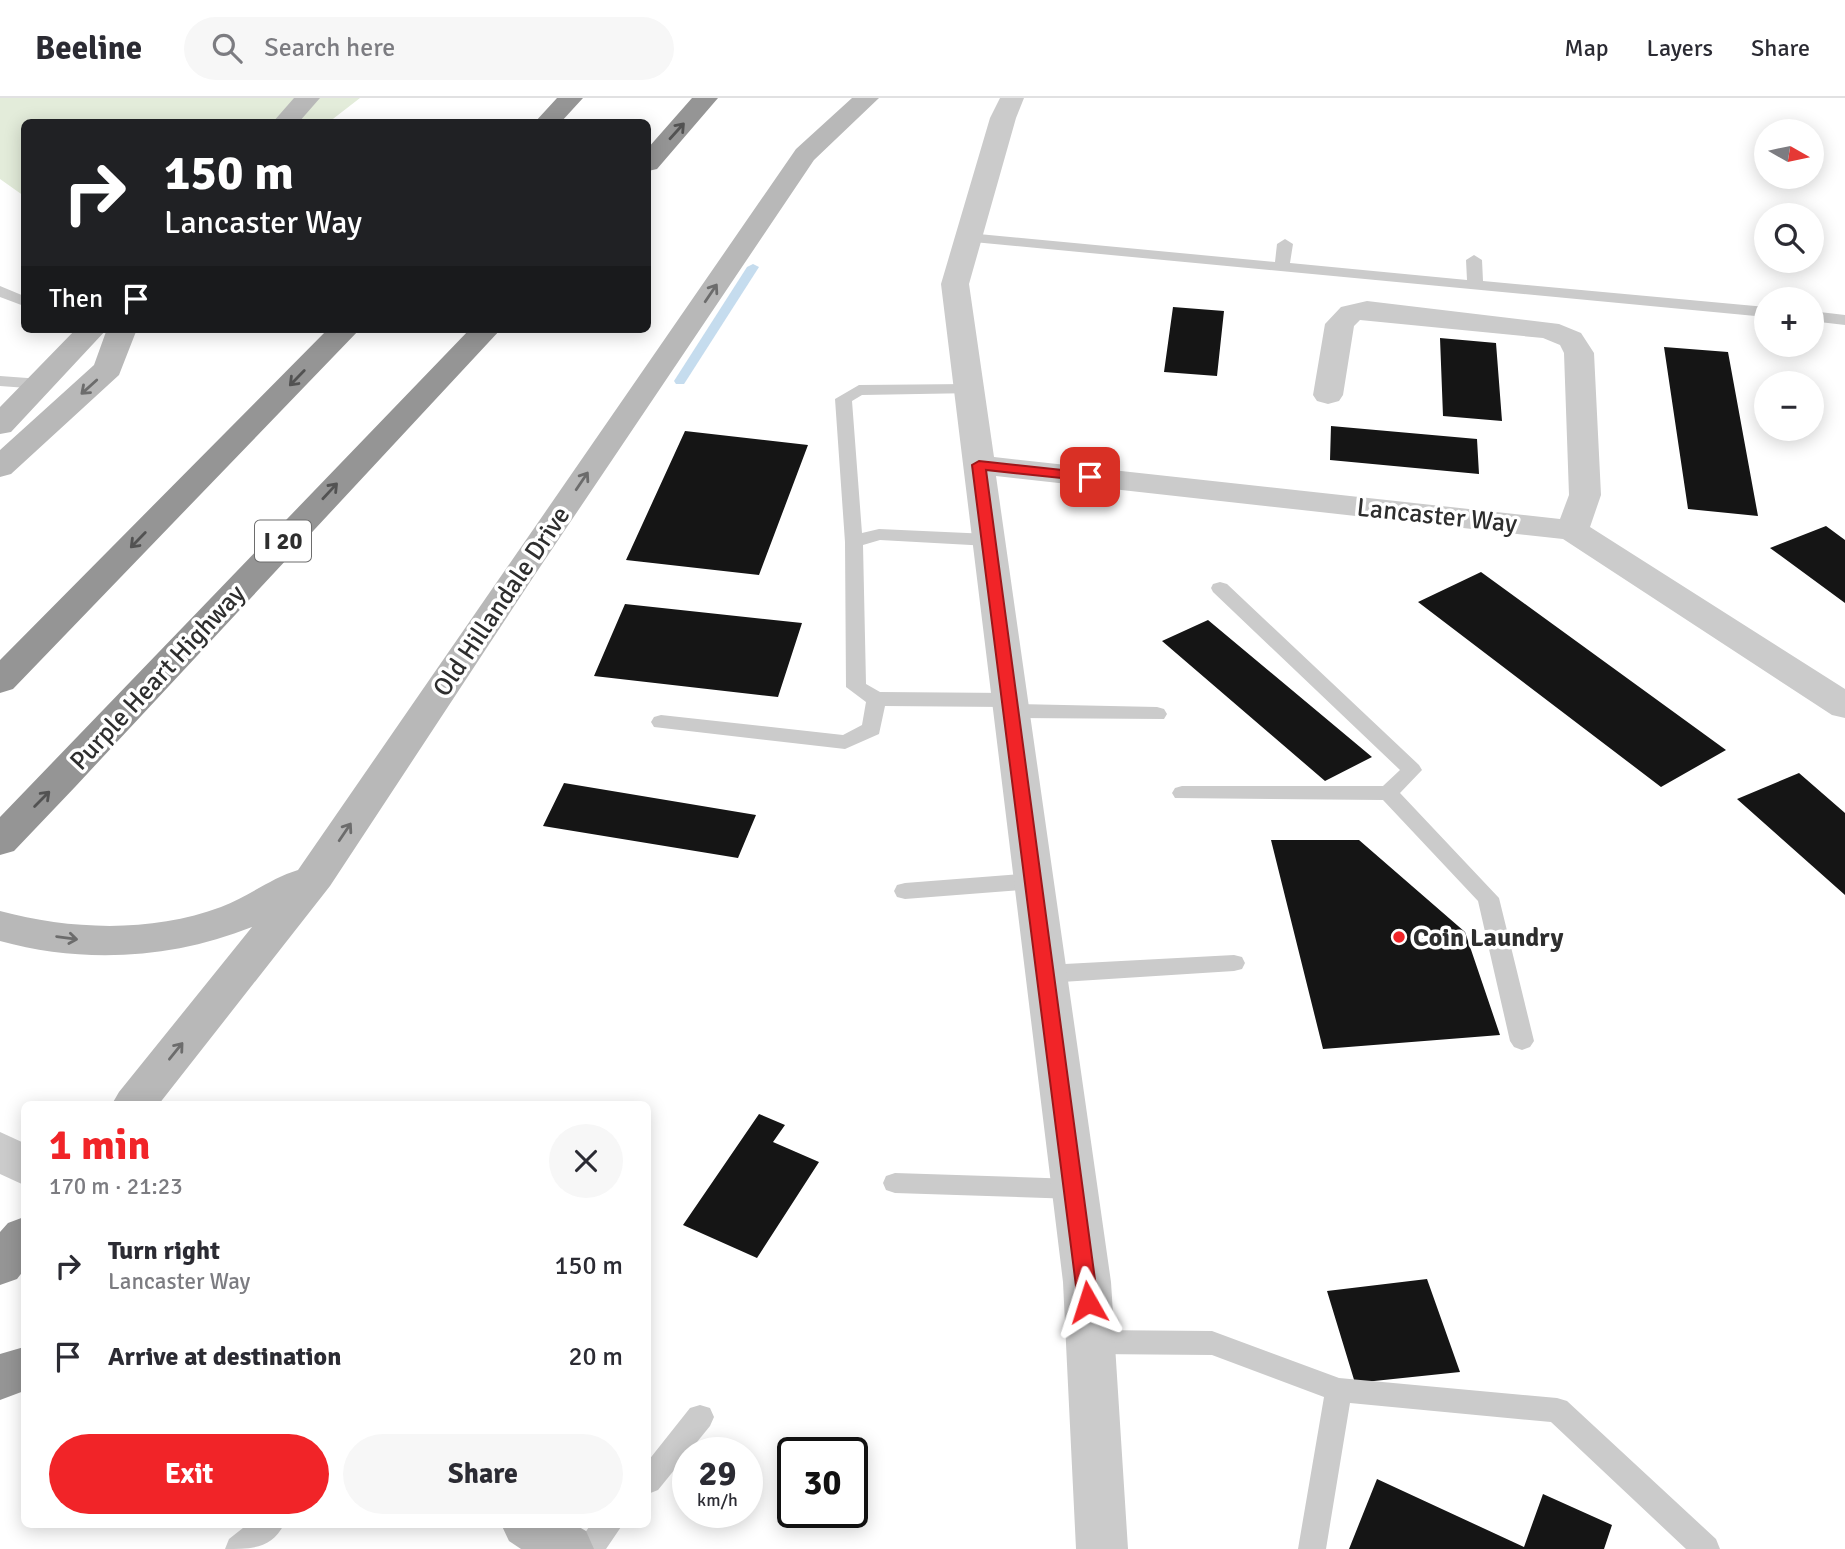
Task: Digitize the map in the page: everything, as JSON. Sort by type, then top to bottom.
[{"type":"highway","points":[[550,119],[571,98]]},
{"type":"highway","points":[[651,160],[706,98]]},
{"type":"highway","points":[[0,681],[341,333]]},
{"type":"highway","name":"Purple Heart Highway","points":[[0,841],[84,757],[355,464],[482,333]]},
{"type":"highway","points":[[0,1265],[21,1240]]},
{"type":"highway","points":[[0,1378],[9,1372],[21,1370]]},
{"type":"main road","points":[[288,119],[308,98]]},
{"type":"main road","name":"Old Hillandale Drive","points":[[136,1101],[316,876],[513,581],[806,155],[867,98]]},
{"type":"main road","points":[[0,425],[88,333]]},
{"type":"main road","points":[[0,467],[108,369],[121,333]]},
{"type":"main road","points":[[0,926],[14,931],[92,941],[168,937],[233,919],[316,876]]},
{"type":"main road","points":[[534,1528],[568,1549]]},
{"type":"street","points":[[1012,98],[1003,118],[955,284],[1075,1189],[1092,1342],[1102,1549]]},
{"type":"street","points":[[1328,395],[1340,324],[1351,313],[1367,310],[1549,330],[1572,339],[1579,353],[1585,495],[1572,530]]},
{"type":"street","name":"Lancaster Way","points":[[979,465],[1572,530],[1845,706]]},
{"type":"street","points":[[0,1150],[21,1165]]},
{"type":"lane","points":[[968,238],[1754,311]]},
{"type":"lane","points":[[1282,267],[1285,244]]},
{"type":"lane","points":[[1475,260],[1475,284]]},
{"type":"lane","points":[[0,291],[21,300]]},
{"type":"lane","points":[[1824,318],[1845,320]]},
{"type":"lane","points":[[0,381],[41,384]]},
{"type":"lane","points":[[969,389],[859,390],[843,399],[854,542],[856,687],[876,699],[1157,714]]},
{"type":"lane","points":[[854,542],[878,534],[989,540]]},
{"type":"lane","points":[[1182,793],[1388,793],[1412,770],[1220,588]]},
{"type":"lane","points":[[661,722],[845,742],[872,729],[876,699]]},
{"type":"lane","points":[[1388,793],[1488,898],[1522,1041]]},
{"type":"lane","points":[[905,891],[1034,881]]},
{"type":"lane","points":[[1046,974],[1234,962]]},
{"type":"lane","points":[[895,1183],[1075,1189]]},
{"type":"lane","points":[[1092,1342],[1212,1343],[1339,1390],[1557,1410],[1706,1549]]},
{"type":"lane","points":[[1311,1549],[1339,1390]]},
{"type":"lane","points":[[651,1477],[700,1418]]},
{"type":"lane","points":[[239,1549],[265,1528]]},
{"type":"lane","points":[[588,1549],[606,1528]]},
{"type":"green space","points":[[0,98],[360,98],[333,119],[21,119],[21,194],[0,179]]},
{"type":"building","points":[[1173,307],[1224,311],[1217,376],[1164,372]]},
{"type":"building","points":[[1440,338],[1496,343],[1502,421],[1443,416]]},
{"type":"building","points":[[1664,347],[1728,352],[1758,516],[1688,509]]},
{"type":"building","points":[[1331,426],[1477,439],[1479,474],[1330,460]]},
{"type":"building","points":[[685,431],[808,445],[759,575],[626,560]]},
{"type":"building","points":[[1826,526],[1845,540],[1845,603],[1770,548]]},
{"type":"building","points":[[1481,572],[1726,750],[1661,787],[1418,602]]},
{"type":"building","points":[[625,604],[802,623],[778,697],[594,676]]},
{"type":"building","points":[[1208,620],[1372,757],[1325,781],[1162,641]]},
{"type":"building","points":[[1799,773],[1845,813],[1845,895],[1737,799]]},
{"type":"building","points":[[564,783],[756,815],[738,858],[543,826]]},
{"type":"building","points":[[1271,840],[1359,840],[1465,932],[1500,1035],[1323,1049]]},
{"type":"building","points":[[759,1114],[785,1125],[773,1142],[819,1162],[757,1258],[683,1225]]},
{"type":"building","points":[[1427,1279],[1460,1372],[1355,1383],[1327,1291]]},
{"type":"building","points":[[1377,1479],[1524,1547],[1543,1494],[1612,1525],[1604,1549],[1349,1549]]},
{"type":"waterway","points":[[680,381],[753,267]]},
{"type":"place","name":"Coin Laundry","points":[[1399,937]]},
{"type":"route","points":[[1088,1302],[979,465],[1090,477]]}]
